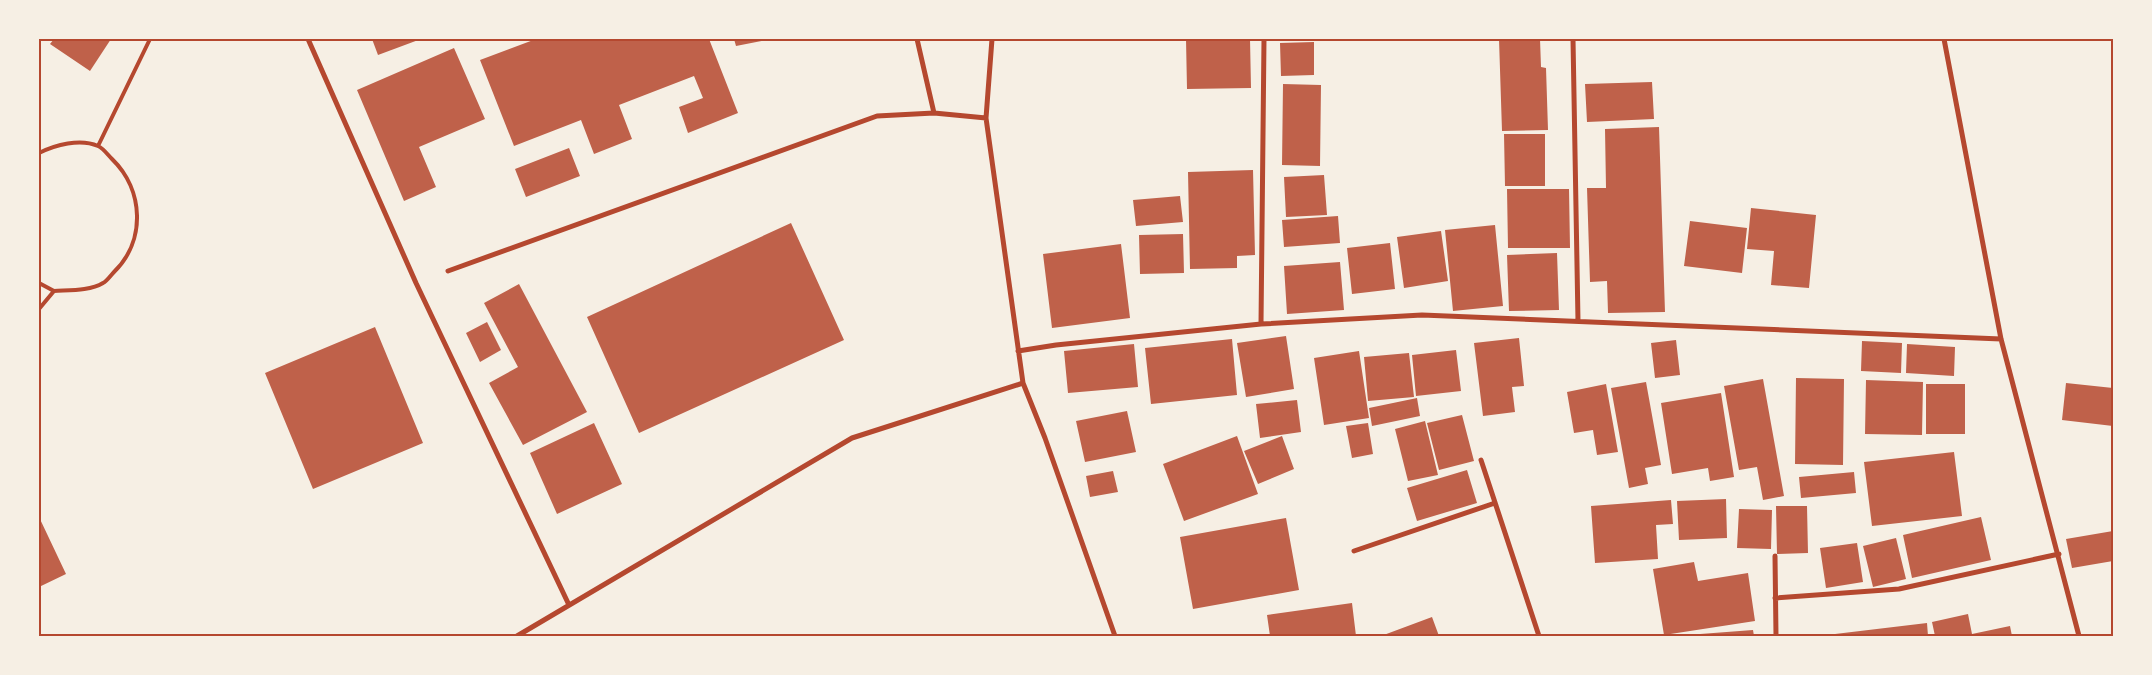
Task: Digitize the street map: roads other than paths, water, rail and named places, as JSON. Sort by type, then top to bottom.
[{"type":"street","points":[[308,39],[416,283],[569,605]]},
{"type":"street","points":[[916,39],[934,113]]},
{"type":"street","points":[[992,39],[986,118],[1023,383],[1045,438],[1116,636]]},
{"type":"street","points":[[1261,324],[1264,39]]},
{"type":"street","points":[[1573,39],[1578,322]]},
{"type":"street","points":[[1944,39],[2002,339],[2079,636]]},
{"type":"street","points":[[448,271],[877,116],[934,113],[986,118]]},
{"type":"street","points":[[1018,351],[1056,345],[1261,324],[1422,315],[2002,339]]},
{"type":"street","points":[[517,636],[852,438],[1023,383]]},
{"type":"street","points":[[1481,460],[1539,636]]},
{"type":"street","points":[[1354,551],[1495,503]]},
{"type":"street","points":[[1774,598],[1899,589],[2059,554]]},
{"type":"street","points":[[1775,556],[1774,598],[1776,636]]},
{"type":"lane","points":[[98,146],[150,39]]},
{"type":"lane","points":[[39,153],[48,148],[75,142],[98,146],[118,165],[132,189],[138,217],[134,242],[122,264],[103,283],[82,289],[54,290],[39,283]]},
{"type":"lane","points":[[39,309],[54,290]]}]
